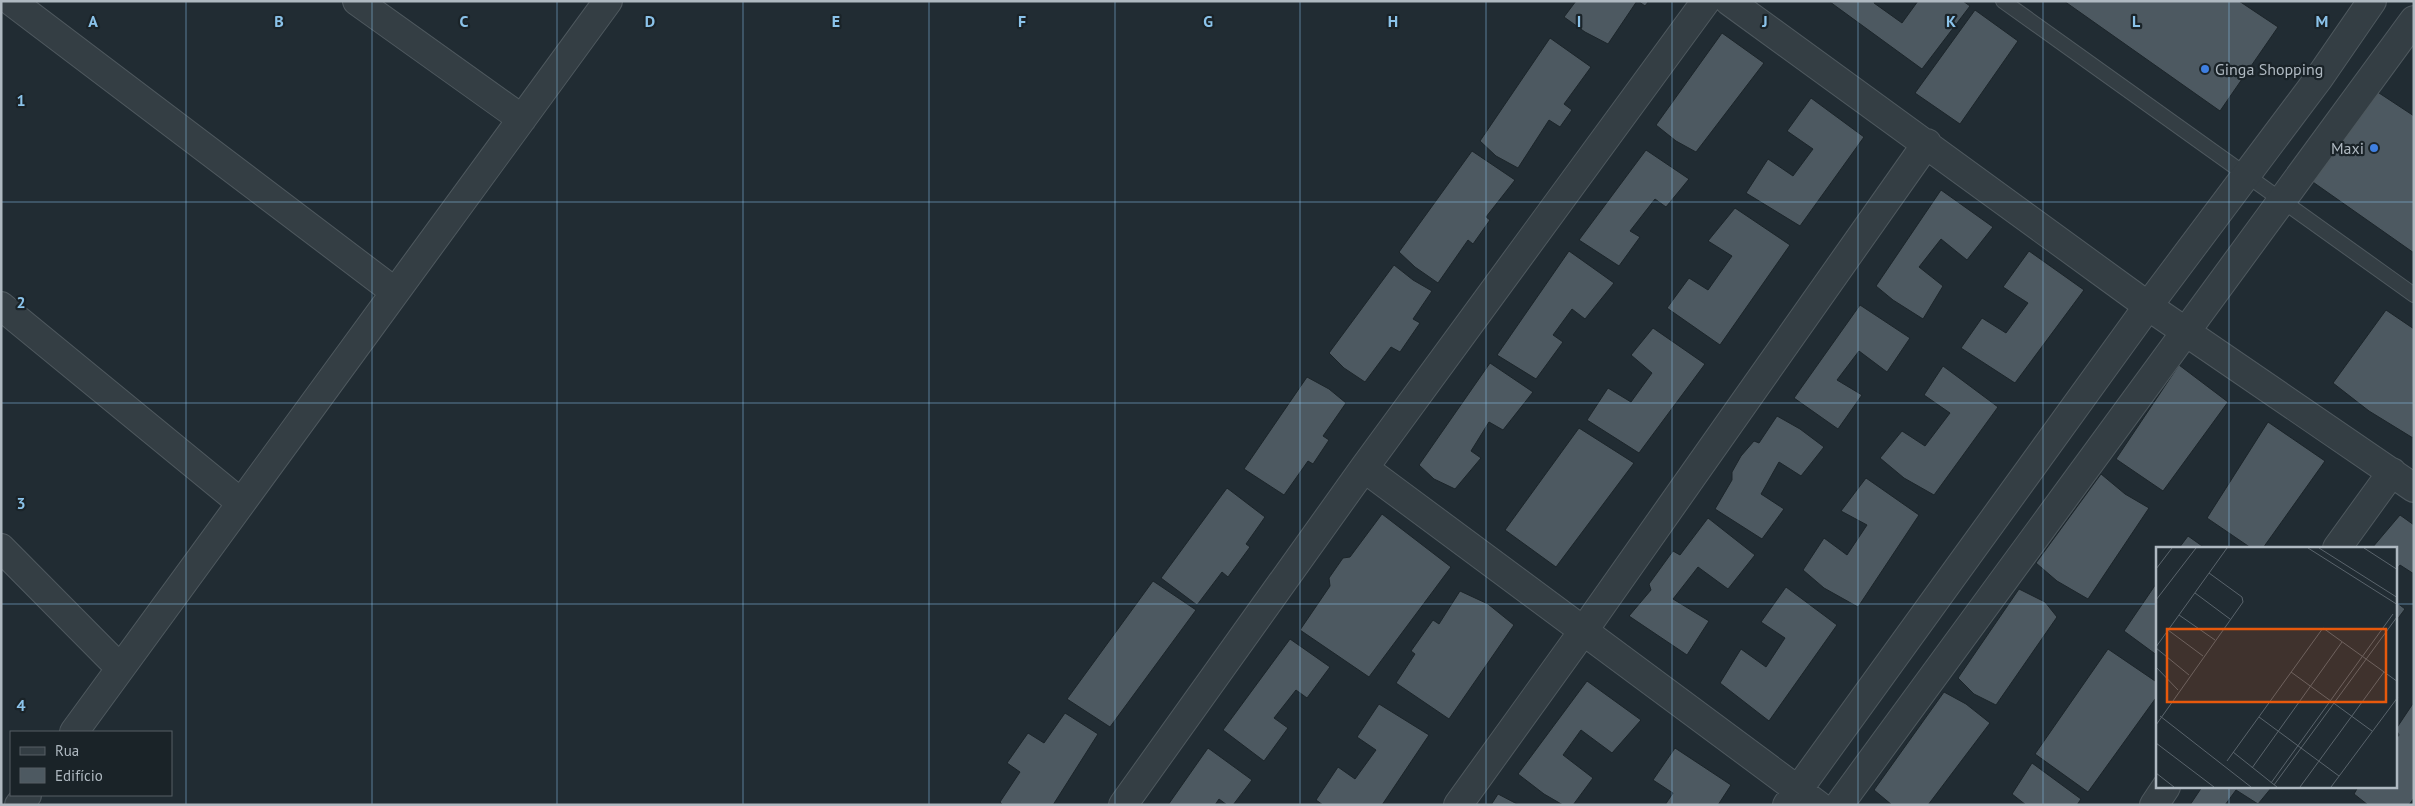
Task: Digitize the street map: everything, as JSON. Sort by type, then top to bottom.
[{"type":"street","points":[[1,15],[11,1],[395,292]]},
{"type":"street","points":[[356,1],[522,119]]},
{"type":"street","points":[[75,731],[240,502],[608,1]]},
{"type":"street","points":[[1123,805],[1364,468],[1706,1]]},
{"type":"street","points":[[1729,1],[1927,143],[2148,306],[2414,488]]},
{"type":"street","points":[[1364,468],[1584,630],[1801,800],[2148,306],[2319,78],[2372,1]]},
{"type":"street","points":[[1840,805],[2414,20]]},
{"type":"street","points":[[1458,805],[1584,630],[1927,143]]},
{"type":"street","points":[[1,306],[240,502]]},
{"type":"street","points":[[2338,547],[2392,472]]},
{"type":"street","points":[[1,548],[120,668]]},
{"type":"street","points":[[2154,805],[2165,788]]},
{"type":"lane","points":[[2003,1],[2414,295]]},
{"type":"building","points":[[1576,1],[1637,1],[1608,44],[1585,32],[1564,17]]},
{"type":"building","points":[[1638,1],[1649,1],[1645,6]]},
{"type":"building","points":[[1875,1],[1874,3],[1902,23],[1918,1],[1963,1],[1970,6],[1922,69],[1830,2]]},
{"type":"building","name":"Ginga Shopping","points":[[2064,1],[2239,1],[2278,27],[2220,111]]},
{"type":"building","points":[[1975,10],[2018,41],[1960,124],[1915,93]]},
{"type":"building","points":[[1722,33],[1764,63],[1696,152],[1676,141],[1656,125]]},
{"type":"building","points":[[1550,38],[1591,67],[1564,104],[1572,110],[1560,127],[1549,120],[1518,168],[1496,156],[1480,141]]},
{"type":"building","name":"Maxi","points":[[2376,91],[2414,116],[2414,253],[2310,180]]},
{"type":"building","points":[[1811,98],[1864,137],[1800,226],[1746,193],[1768,159],[1793,176],[1813,149],[1787,131]]},
{"type":"building","points":[[1646,150],[1689,179],[1666,207],[1655,199],[1630,231],[1640,237],[1619,266],[1579,240]]},
{"type":"building","points":[[1472,151],[1515,180],[1486,217],[1490,220],[1473,244],[1468,240],[1438,283],[1415,267],[1399,252]]},
{"type":"building","points":[[1941,190],[1993,227],[1967,260],[1941,239],[1919,267],[1943,286],[1923,319],[1893,300],[1876,286]]},
{"type":"building","points":[[1735,208],[1790,245],[1720,345],[1667,308],[1689,278],[1708,290],[1732,256],[1708,241]]},
{"type":"building","points":[[1569,251],[1614,283],[1585,319],[1572,309],[1553,335],[1563,342],[1536,379],[1497,355]]},
{"type":"building","points":[[2029,251],[2084,290],[2015,383],[1961,348],[1982,318],[2006,333],[2028,303],[2003,287]]},
{"type":"building","points":[[1394,265],[1413,280],[1432,291],[1413,319],[1420,323],[1400,352],[1391,347],[1365,382],[1344,368],[1329,353]]},
{"type":"building","points":[[1860,305],[1910,338],[1887,372],[1859,351],[1837,380],[1862,395],[1838,429],[1794,398]]},
{"type":"building","points":[[2386,310],[2414,329],[2413,438],[2369,411],[2333,383]]},
{"type":"building","points":[[1653,328],[1705,364],[1639,453],[1587,420],[1608,388],[1631,402],[1652,373],[1631,355]]},
{"type":"building","points":[[1490,363],[1533,392],[1503,430],[1489,422],[1471,451],[1481,458],[1455,489],[1434,479],[1419,465]]},
{"type":"building","points":[[2179,365],[2228,402],[2163,491],[2116,459]]},
{"type":"building","points":[[1943,366],[1998,407],[1934,495],[1904,478],[1880,458],[1902,431],[1925,446],[1950,413],[1924,395]]},
{"type":"building","points":[[1307,377],[1329,389],[1346,403],[1323,436],[1329,440],[1313,464],[1308,461],[1284,495],[1244,469]]},
{"type":"building","points":[[1777,416],[1800,429],[1824,447],[1801,476],[1779,462],[1761,494],[1784,509],[1762,539],[1715,509],[1732,480],[1732,472],[1741,456],[1754,441],[1759,443]]},
{"type":"building","points":[[2268,422],[2325,461],[2264,547],[2250,547],[2207,518]]},
{"type":"building","points":[[1579,428],[1634,463],[1556,567],[1505,530]]},
{"type":"building","points":[[2101,474],[2125,494],[2149,508],[2088,599],[2057,581],[2036,563]]},
{"type":"building","points":[[1866,478],[1919,515],[1858,607],[1824,588],[1803,570],[1824,538],[1847,555],[1867,525],[1841,511]]},
{"type":"building","points":[[1227,488],[1265,517],[1246,544],[1250,547],[1228,577],[1222,572],[1197,605],[1161,578]]},
{"type":"building","points":[[1382,514],[1451,567],[1369,677],[1300,630],[1330,586],[1329,578],[1343,558],[1350,557]]},
{"type":"building","points":[[2400,515],[2414,525],[2414,574],[2400,565],[2398,568],[2398,547],[2373,547]]},
{"type":"building","points":[[1708,518],[1755,555],[1728,589],[1698,567],[1673,599],[1709,621],[1687,655],[1629,616],[1651,590],[1649,584],[1673,551],[1680,555]]},
{"type":"building","points":[[2188,536],[2204,547],[2180,547]]},
{"type":"building","points":[[1153,581],[1196,610],[1110,727],[1067,699]]},
{"type":"building","points":[[2156,584],[2156,655],[2124,631]]},
{"type":"building","points":[[1786,587],[1837,625],[1769,721],[1720,683],[1741,649],[1766,667],[1785,638],[1761,622]]},
{"type":"building","points":[[2019,589],[2045,602],[2057,617],[1996,705],[1974,694],[1958,678]]},
{"type":"building","points":[[1460,591],[1488,604],[1514,625],[1449,719],[1396,683],[1415,654],[1411,651],[1433,620],[1439,624]]},
{"type":"building","points":[[2398,604],[2405,609],[2398,618]]},
{"type":"building","points":[[1290,639],[1330,667],[1307,698],[1296,690],[1274,718],[1288,728],[1264,761],[1223,730]]},
{"type":"building","points":[[2108,649],[2156,682],[2156,698],[2088,792],[2035,754]]},
{"type":"building","points":[[1587,681],[1641,720],[1612,753],[1581,730],[1563,755],[1593,778],[1573,805],[1563,805],[1544,794],[1518,774]]},
{"type":"building","points":[[1944,692],[1966,704],[1990,723],[1928,805],[1892,805],[1874,790]]},
{"type":"building","points":[[2414,702],[2414,798],[2409,805],[2368,805],[2354,794],[2357,788],[2398,788],[2398,726]]},
{"type":"building","points":[[1379,704],[1429,735],[1382,805],[1323,805],[1316,800],[1338,767],[1355,779],[1376,750],[1357,737]]},
{"type":"building","points":[[1065,713],[1098,734],[1053,805],[1003,805],[1000,802],[1020,772],[1007,763],[1028,733],[1044,743]]},
{"type":"building","points":[[1208,748],[1252,780],[1233,805],[1227,805],[1219,799],[1215,805],[1168,805]]},
{"type":"building","points":[[1675,748],[1731,785],[1718,805],[1665,805],[1673,793],[1653,780]]},
{"type":"building","points":[[2032,763],[2081,799],[2077,805],[2026,805],[2012,794]]},
{"type":"building","points":[[2201,788],[2271,788],[2258,804],[2236,790],[2225,805],[2190,805]]},
{"type":"building","points":[[1498,794],[1519,805],[1491,805]]},
{"type":"place","name":"Ginga Shopping","points":[[2205,69]]},
{"type":"place","name":"Maxi","points":[[2374,148]]}]
